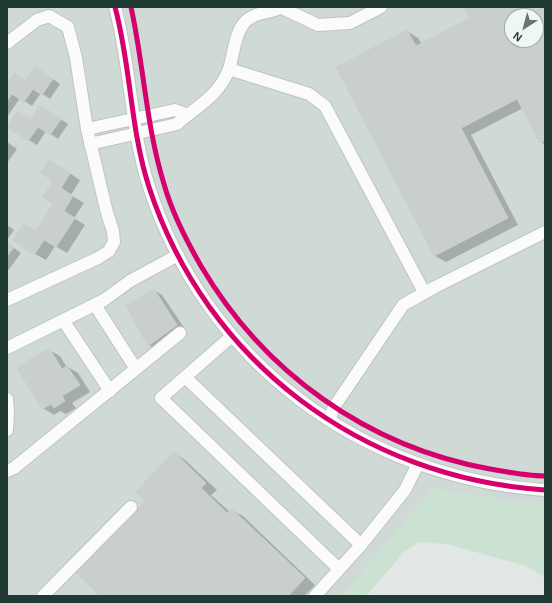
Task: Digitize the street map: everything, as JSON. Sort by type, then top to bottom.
[{"type":"street","points":[[115,7],[124,44],[136,134],[149,186],[163,223],[178,255],[200,295],[232,336],[280,385],[315,411],[361,440],[397,456],[457,477],[516,488],[545,490]]},
{"type":"street","points":[[90,144],[177,124],[204,103],[219,88],[229,69],[233,50],[243,24],[254,15],[282,7],[318,25],[350,23],[381,7]]},
{"type":"street","points":[[7,43],[37,20],[49,16],[68,27],[76,58],[90,144],[107,213],[113,231],[114,242],[109,251],[98,258],[7,300]]},
{"type":"street","points":[[229,69],[309,94],[325,106],[424,292]]},
{"type":"street","points":[[87,129],[175,110],[188,114]]},
{"type":"street","points":[[329,420],[334,407],[402,305],[424,292],[545,232]]},
{"type":"street","points":[[7,348],[95,305],[130,281],[178,255]]},
{"type":"street","points":[[95,305],[136,370]]},
{"type":"street","points":[[64,320],[110,391]]},
{"type":"street","points":[[7,471],[14,468],[180,333]]},
{"type":"street","points":[[232,336],[161,398],[339,569]]},
{"type":"street","points":[[185,377],[361,545]]},
{"type":"street","points":[[7,399],[7,430]]},
{"type":"street","points":[[315,596],[361,545],[405,490],[418,464]]},
{"type":"street","points":[[43,596],[131,507]]},
{"type":"shaded area","points":[[7,7],[545,7],[545,502],[524,503],[433,489],[342,596],[7,596]]},
{"type":"green space","points":[[433,489],[524,503],[545,502],[545,578],[529,567],[447,544],[419,542],[404,552],[366,596],[342,596]]},
{"type":"building","points":[[464,7],[545,7],[545,140],[540,143],[517,99],[461,128],[508,218],[434,256],[336,67],[407,30],[416,46],[470,18]]},
{"type":"building","points":[[35,66],[53,79],[42,95],[33,89],[24,102],[12,94],[7,101],[7,83],[14,73],[25,80]]},
{"type":"building","points":[[40,105],[61,119],[50,135],[38,127],[28,141],[7,127],[17,111],[30,119]]},
{"type":"building","points":[[49,160],[70,173],[61,188],[73,196],[64,211],[75,218],[56,247],[44,240],[34,255],[13,240],[24,224],[36,231],[53,204],[43,197],[53,181],[41,173]]},
{"type":"building","points":[[7,243],[14,247],[7,256]]},
{"type":"building","points":[[154,289],[177,325],[148,346],[126,306]]},
{"type":"building","points":[[49,348],[62,369],[67,366],[80,385],[62,396],[65,401],[54,408],[51,404],[42,409],[17,368]]},
{"type":"building","points":[[174,452],[206,483],[201,488],[227,513],[232,509],[305,578],[288,596],[100,596],[76,573],[145,501],[136,492]]},
{"type":"cycle path","points":[[115,7],[124,52],[138,142],[149,187],[175,250],[209,306],[251,357],[300,400],[354,435],[414,462],[478,481],[545,490]]},
{"type":"cycle path","points":[[131,7],[153,140],[164,184],[175,216],[201,266],[227,305],[256,340],[288,371],[323,399],[362,423],[402,443],[445,458],[490,469],[524,475],[545,476]]}]
